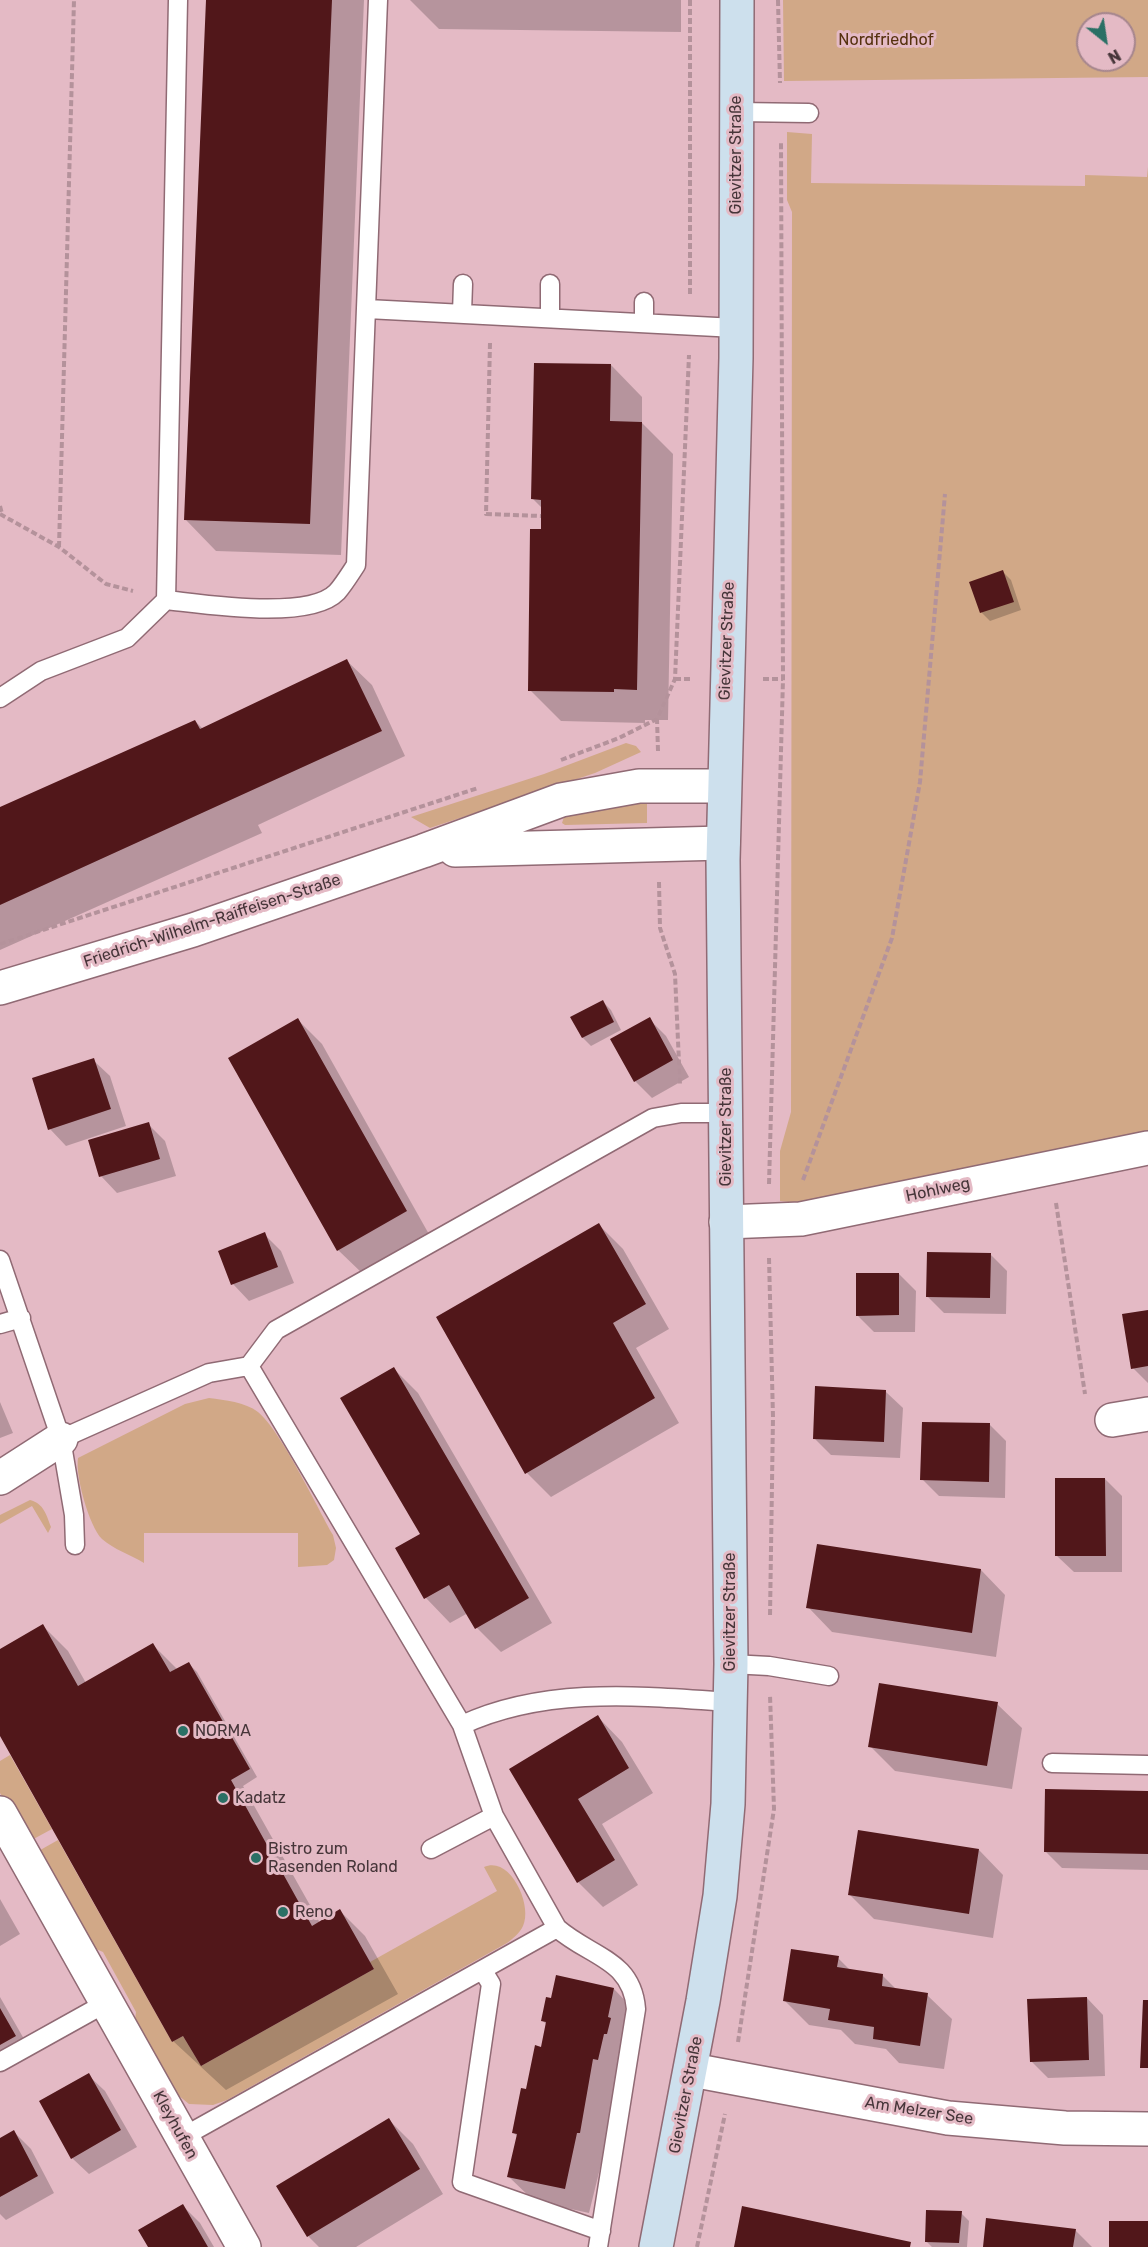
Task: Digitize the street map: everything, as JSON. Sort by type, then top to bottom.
[{"type":"main road","name":"Gievitzer Straße","points":[[657,2247],[692,2070],[720,1896],[728,1804],[731,1664],[723,843],[736,328],[737,0]]},
{"type":"street","name":"Friedrich-Wilhelm-Raiffeisen-Straße","points":[[0,988],[193,930],[423,851],[561,800],[639,786],[724,786]]},
{"type":"street","name":"Friedrich-Wilhelm-Raiffeisen-Straße","points":[[423,851],[723,843]]},
{"type":"street","name":"Hohlweg","points":[[726,1222],[801,1219],[1148,1148]]},
{"type":"street","points":[[1112,1420],[1148,1414]]},
{"type":"street","points":[[0,1478],[61,1439]]},
{"type":"street","name":"Kleyhufen","points":[[0,1813],[244,2247]]},
{"type":"street","name":"Am Melzer See","points":[[692,2070],[948,2118],[1065,2128],[1148,2129]]},
{"type":"lane","points":[[0,698],[40,671],[127,638],[166,600],[178,0]]},
{"type":"lane","points":[[166,600],[253,609],[308,606],[336,593],[356,565],[378,0]]},
{"type":"lane","points":[[736,112],[808,113]]},
{"type":"lane","points":[[462,314],[463,284]]},
{"type":"lane","points":[[550,285],[550,317]]},
{"type":"lane","points":[[644,302],[644,321]]},
{"type":"lane","points":[[367,309],[644,321],[690,327],[736,328]]},
{"type":"lane","points":[[61,1439],[209,1373],[249,1366],[276,1330],[653,1118],[681,1113],[726,1113]]},
{"type":"lane","points":[[0,1260],[61,1439],[74,1515],[75,1545]]},
{"type":"lane","points":[[0,1324],[21,1318]]},
{"type":"lane","points":[[249,1366],[462,1725],[494,1816],[557,1928],[573,1942],[618,1967],[627,1977],[634,1993],[636,2009],[599,2239],[462,2182],[490,1984],[483,1971]]},
{"type":"lane","points":[[731,1664],[769,1666],[828,1676]]},
{"type":"lane","points":[[462,1725],[489,1713],[535,1702],[586,1697],[731,1702]]},
{"type":"lane","points":[[1053,1763],[1148,1765]]},
{"type":"lane","points":[[431,1850],[494,1816]]},
{"type":"lane","points":[[182,2138],[557,1928]]},
{"type":"lane","points":[[0,2062],[106,2003]]},
{"type":"path","points":[[59,547],[74,0]]},
{"type":"path","points":[[658,786],[657,719],[675,679],[690,327],[690,0]]},
{"type":"path","points":[[768,1222],[783,679],[778,0]]},
{"type":"path","points":[[490,315],[486,514],[541,516]]},
{"type":"path","points":[[801,1219],[799,1191],[892,939],[920,782],[945,494]]},
{"type":"path","points":[[0,506],[1,514],[59,547],[106,584],[166,600]]},
{"type":"path","points":[[550,764],[619,738],[657,719]]},
{"type":"path","points":[[0,944],[486,786]]},
{"type":"path","points":[[659,843],[660,928],[675,974],[681,1113]]},
{"type":"path","points":[[1051,1167],[1084,1392],[1096,1410],[1112,1420]]},
{"type":"green space","name":"Nordfriedhof","points":[[783,0],[1148,0],[1148,77],[784,81]]},
{"type":"green space","points":[[787,132],[812,134],[811,183],[1085,186],[1085,175],[1147,177],[1148,167],[1148,1133],[797,1203],[780,1201],[780,1151],[791,1112],[792,212],[787,200]]},
{"type":"green space","points":[[626,743],[636,746],[641,752],[595,773],[430,828],[411,817],[544,774]]},
{"type":"green space","points":[[647,801],[647,823],[565,825],[562,823],[564,817],[629,802]]},
{"type":"green space","points":[[209,1398],[247,1406],[258,1412],[267,1422],[298,1469],[333,1535],[336,1548],[334,1560],[327,1565],[298,1567],[298,1533],[144,1533],[144,1563],[102,1539],[92,1523],[84,1500],[78,1458],[185,1404]]},
{"type":"green space","points":[[30,1500],[44,1510],[51,1527],[48,1533],[32,1506],[0,1524],[0,1515]]},
{"type":"green space","points":[[10,1755],[52,1829],[28,1842],[0,1793],[0,1761]]},
{"type":"green space","points":[[58,1840],[172,2042],[183,2036],[201,2066],[374,1969],[370,1962],[497,1891],[484,1867],[494,1865],[510,1875],[522,1895],[525,1917],[520,1931],[507,1943],[227,2100],[213,2105],[189,2104],[168,2087],[134,2028],[136,2012],[103,1952],[89,1946],[35,1853]]},
{"type":"building","points":[[206,0],[332,0],[310,524],[184,520]]},
{"type":"building","points":[[534,363],[611,364],[610,421],[642,422],[637,690],[528,691],[530,529],[541,529],[541,500],[531,499]]},
{"type":"building","points":[[1003,570],[1014,602],[980,613],[969,582]]},
{"type":"building","points":[[347,659],[382,731],[0,905],[0,807],[195,720],[200,729]]},
{"type":"building","points":[[603,1000],[614,1022],[582,1038],[570,1017]]},
{"type":"building","points":[[650,1017],[673,1060],[634,1082],[610,1039]]},
{"type":"building","points":[[298,1018],[407,1211],[337,1251],[228,1058]]},
{"type":"building","points":[[94,1058],[111,1109],[48,1130],[32,1078]]},
{"type":"building","points":[[149,1122],[160,1159],[99,1177],[88,1140]]},
{"type":"building","points":[[599,1223],[646,1304],[613,1323],[655,1398],[525,1474],[436,1317]]},
{"type":"building","points":[[265,1232],[278,1267],[231,1285],[218,1251]]},
{"type":"building","points":[[927,1252],[991,1253],[990,1298],[926,1297]]},
{"type":"building","points":[[856,1273],[899,1273],[899,1315],[856,1316]]},
{"type":"building","points":[[1148,1310],[1148,1366],[1131,1369],[1122,1314]]},
{"type":"building","points":[[394,1367],[529,1598],[475,1629],[449,1585],[424,1599],[395,1548],[420,1534],[340,1398]]},
{"type":"building","points":[[815,1386],[886,1390],[884,1442],[813,1439]]},
{"type":"building","points":[[922,1422],[990,1423],[989,1482],[920,1480]]},
{"type":"building","points":[[1055,1478],[1105,1478],[1106,1556],[1055,1556]]},
{"type":"building","points":[[817,1544],[981,1569],[972,1633],[806,1608]]},
{"type":"building","points":[[43,1624],[78,1686],[153,1643],[170,1672],[189,1662],[250,1769],[231,1780],[312,1926],[340,1909],[374,1969],[201,2066],[183,2036],[172,2042],[0,1736],[0,1649]]},
{"type":"building","points":[[879,1683],[998,1702],[987,1766],[868,1747]]},
{"type":"building","points":[[598,1715],[629,1768],[578,1799],[615,1860],[577,1883],[509,1769]]},
{"type":"building","points":[[1045,1789],[1148,1791],[1148,1854],[1044,1852]]},
{"type":"building","points":[[858,1830],[979,1849],[969,1914],[848,1895]]},
{"type":"building","points":[[791,1949],[839,1956],[837,1967],[883,1974],[882,1986],[928,1993],[920,2046],[873,2039],[874,2027],[828,2020],[830,2009],[783,2001]]},
{"type":"building","points":[[556,1975],[614,1988],[608,2017],[611,2018],[607,2034],[604,2034],[598,2060],[593,2059],[580,2133],[577,2133],[565,2189],[507,2177],[517,2134],[512,2133],[521,2088],[526,2089],[535,2045],[541,2047],[546,2022],[541,2021],[546,1997],[551,1998]]},
{"type":"building","points":[[1087,1997],[1089,2060],[1030,2062],[1027,1999]]},
{"type":"building","points":[[1143,2000],[1148,2000],[1148,2068],[1140,2068]]},
{"type":"building","points":[[0,2008],[16,2036],[0,2045]]},
{"type":"building","points":[[89,2073],[121,2130],[71,2159],[39,2101]]},
{"type":"building","points":[[389,2118],[420,2169],[307,2237],[276,2186]]},
{"type":"building","points":[[14,2130],[38,2176],[0,2197],[0,2138]]},
{"type":"building","points":[[183,2204],[208,2247],[148,2247],[138,2230]]},
{"type":"building","points":[[742,2206],[911,2242],[910,2247],[734,2247]]},
{"type":"building","points":[[926,2210],[962,2211],[959,2243],[925,2242]]},
{"type":"building","points":[[986,2218],[1076,2229],[1073,2247],[983,2247]]},
{"type":"building","points":[[1109,2221],[1148,2221],[1148,2247],[1109,2247]]},
{"type":"place","name":"NORMA","points":[[183,1731]]},
{"type":"place","name":"Kadatz","points":[[223,1798]]},
{"type":"place","name":"Bistro zum Rasenden Roland","points":[[256,1858]]},
{"type":"place","name":"Reno","points":[[283,1912]]}]
